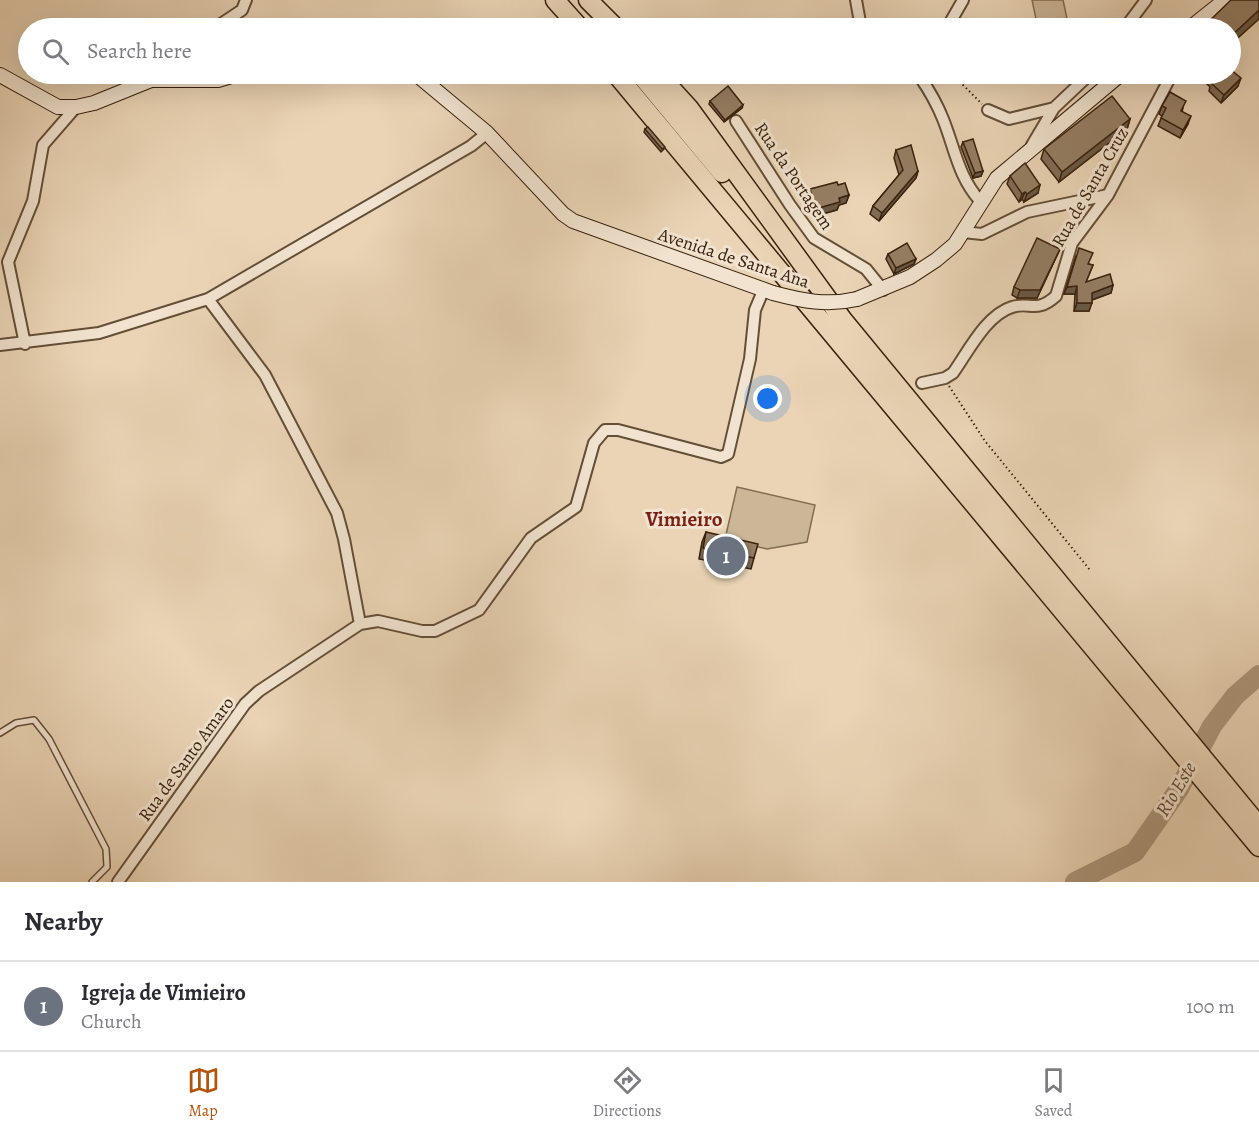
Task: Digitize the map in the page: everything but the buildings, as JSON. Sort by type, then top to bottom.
[{"type":"highway","points":[[555,0],[571,18]]},
{"type":"highway","points":[[588,0],[604,18]]},
{"type":"highway","points":[[624,84],[1152,708],[1259,826]]},
{"type":"highway","points":[[636,84],[718,181],[743,226]]},
{"type":"highway","points":[[648,84],[736,190],[760,209]]},
{"type":"highway","points":[[667,84],[689,108],[760,209],[843,320],[1152,708],[1259,847]]},
{"type":"street","points":[[230,18],[242,10],[246,0]]},
{"type":"street","points":[[856,0],[859,18]]},
{"type":"street","points":[[953,18],[963,0]]},
{"type":"street","points":[[1132,18],[1146,0]]},
{"type":"street","points":[[1205,18],[1225,0]]},
{"type":"street","points":[[0,75],[58,107],[76,107],[94,103],[138,84]]},
{"type":"street","name":"Avenida de Santa Ana","points":[[428,84],[487,133],[562,214],[573,221],[768,292],[812,303],[839,303],[857,299],[910,277],[936,260],[955,244],[980,201],[997,178],[1109,84]]},
{"type":"street","points":[[928,84],[943,118],[958,169],[967,186],[980,201]]},
{"type":"street","points":[[1026,154],[1054,108],[1079,84]]},
{"type":"street","name":"Rua de Santa Cruz","points":[[945,378],[952,373],[990,322],[1002,312],[1016,306],[1037,308],[1056,296],[1072,243],[1108,195],[1167,84]]},
{"type":"street","points":[[25,344],[8,262],[33,201],[43,145],[76,107]]},
{"type":"street","points":[[988,110],[1009,119],[1054,108]]},
{"type":"street","name":"Rua da Portagem","points":[[736,121],[814,238],[866,269],[882,290]]},
{"type":"street","points":[[0,345],[25,344],[99,333],[208,299],[471,146],[487,133]]},
{"type":"street","points":[[963,231],[982,234],[1035,210],[1108,195]]},
{"type":"street","points":[[208,299],[265,375],[337,513],[360,624],[378,621],[422,631],[435,631],[478,610],[531,538],[576,507],[594,443],[605,430],[618,430],[721,457],[728,454],[750,358],[755,310],[768,292]]},
{"type":"street","points":[[922,383],[945,378]]},
{"type":"street","name":"Rua de Santo Amaro","points":[[118,882],[245,704],[259,691],[360,624]]},
{"type":"lane","points":[[0,733],[16,723],[34,720],[49,739],[106,849],[107,867],[92,882]]},
{"type":"path","points":[[962,84],[988,110]]},
{"type":"path","points":[[945,378],[985,441],[1090,570]]},
{"type":"shaded area","points":[[1032,0],[1063,0],[1067,18],[1036,18]]},
{"type":"shaded area","points":[[737,487],[815,505],[807,542],[767,549],[725,539]]},
{"type":"waterway","name":"Rio Este","points":[[1075,882],[1135,852],[1179,789],[1212,726],[1235,696],[1259,675]]},
{"type":"place","name":"Igreja de Vimieiro","points":[[726,556]]},
{"type":"district","name":"Vimieiro","points":[[684,519]]}]
